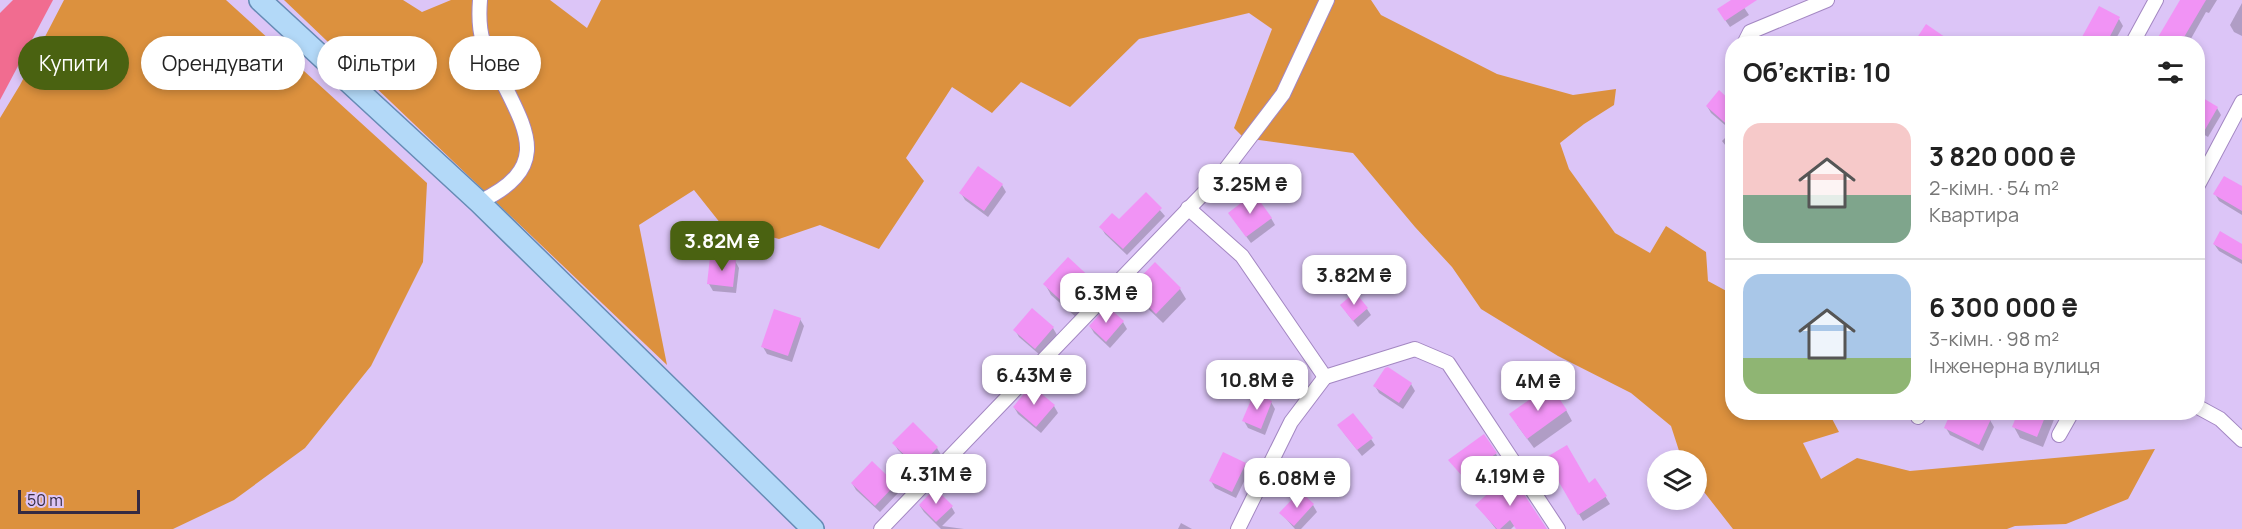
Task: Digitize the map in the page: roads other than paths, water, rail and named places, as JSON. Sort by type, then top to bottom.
[{"type":"main road","points":[[260,0],[479,202],[813,529]]},
{"type":"street","points":[[479,202],[500,192],[514,181],[525,166],[527,145],[523,126],[483,41],[480,0]]},
{"type":"street","points":[[881,529],[1222,174],[1283,94],[1327,0]]},
{"type":"street","points":[[1751,36],[1827,0]]},
{"type":"street","points":[[2136,36],[2156,0]]},
{"type":"street","points":[[2205,172],[2242,102]]},
{"type":"street","points":[[1188,208],[1242,256],[1325,377]]},
{"type":"street","points":[[1238,529],[1291,422],[1325,377],[1415,349],[1448,363],[1558,529]]},
{"type":"street","points":[[2205,411],[2220,419],[2242,440]]},
{"type":"street","points":[[2059,435],[2067,420]]}]
